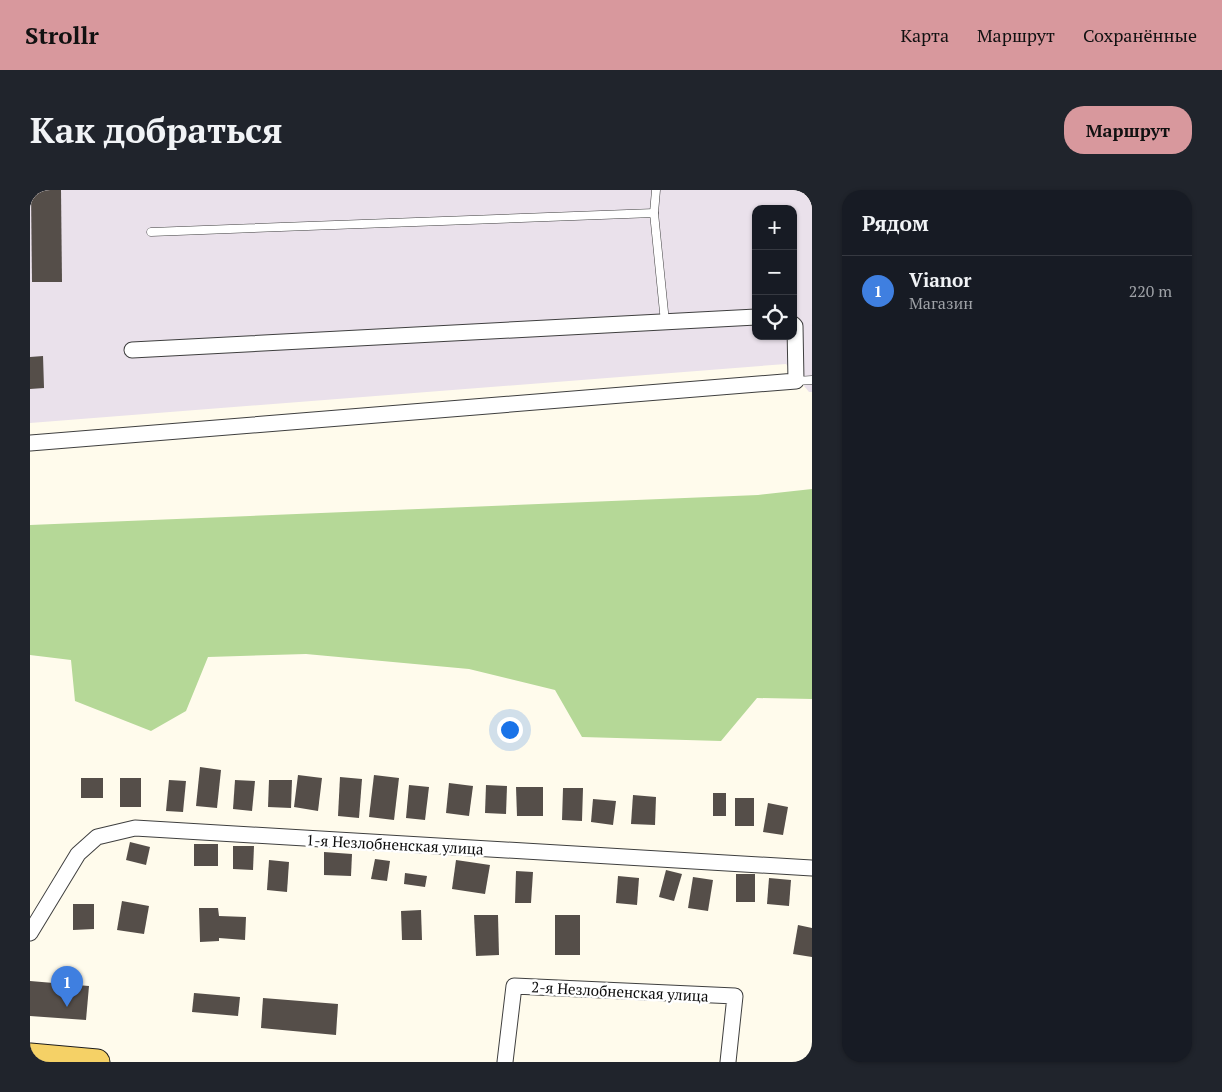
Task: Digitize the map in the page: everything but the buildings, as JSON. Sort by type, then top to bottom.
[{"type":"main road","points":[[30,1056],[97,1062]]},
{"type":"street","points":[[132,350],[752,317]]},
{"type":"street","points":[[30,443],[796,381],[795,340]]},
{"type":"street","name":"1-я Незлобненская улица","points":[[30,933],[78,854],[97,838],[135,828],[812,868]]},
{"type":"street","name":"2-я Незлобненская улица","points":[[505,1062],[514,986],[735,996],[728,1062]]},
{"type":"lane","points":[[656,190],[654,212],[665,322]]},
{"type":"lane","points":[[151,232],[654,212]]},
{"type":"lane","points":[[796,381],[812,380]]},
{"type":"shaded area","points":[[30,190],[812,190],[812,392],[809,392],[786,364],[30,423]]},
{"type":"green space","points":[[812,489],[812,699],[757,698],[721,741],[582,737],[555,690],[469,669],[306,654],[208,657],[186,711],[151,731],[75,701],[71,660],[30,655],[30,525],[758,495]]},
{"type":"place","name":"Vianor","points":[[67,1007]]}]
